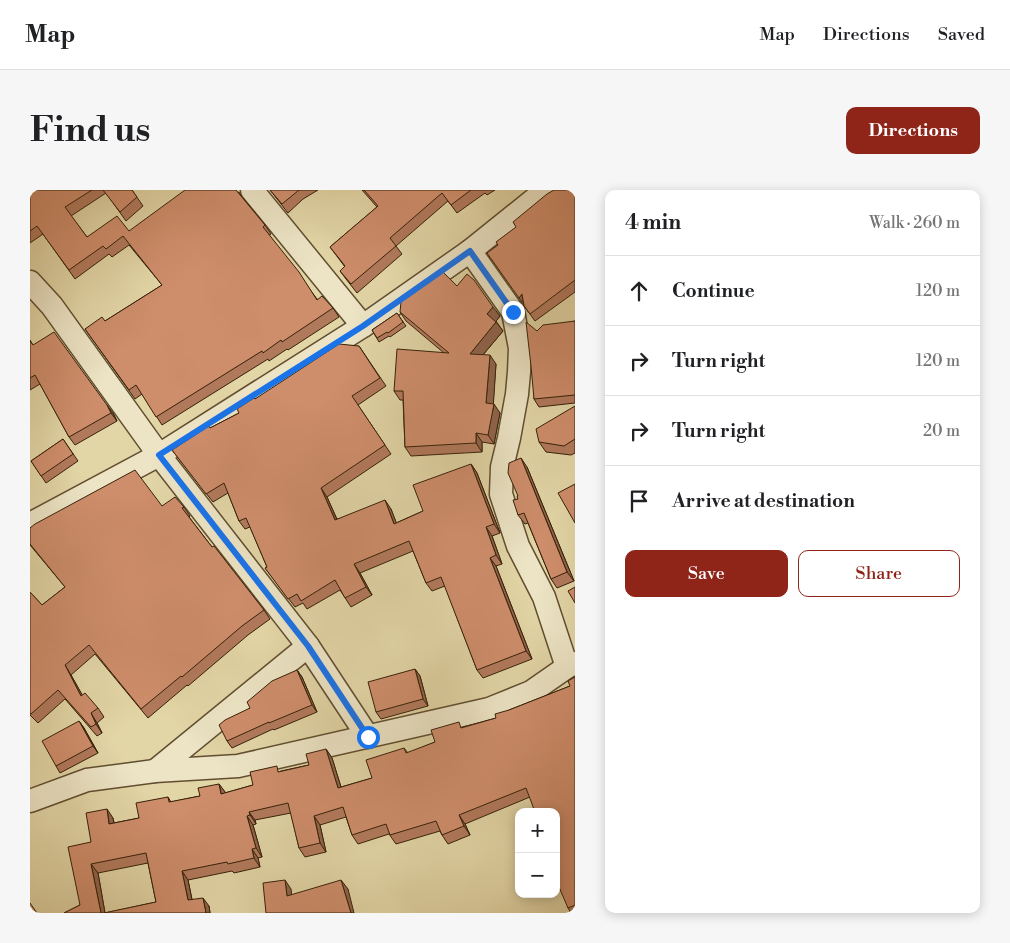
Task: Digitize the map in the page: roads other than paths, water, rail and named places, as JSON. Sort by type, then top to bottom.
[{"type":"street","points":[[252,190],[363,326]]},
{"type":"street","points":[[30,524],[159,455],[363,326],[470,251],[546,190]]},
{"type":"street","points":[[30,801],[87,780],[155,772],[238,766],[489,709],[531,692],[571,665],[544,597],[518,546],[501,494],[502,467],[518,394],[520,348],[513,312],[470,251]]},
{"type":"street","points":[[30,282],[52,306],[159,455],[308,646],[368,737]]},
{"type":"street","points":[[155,772],[308,646]]}]
